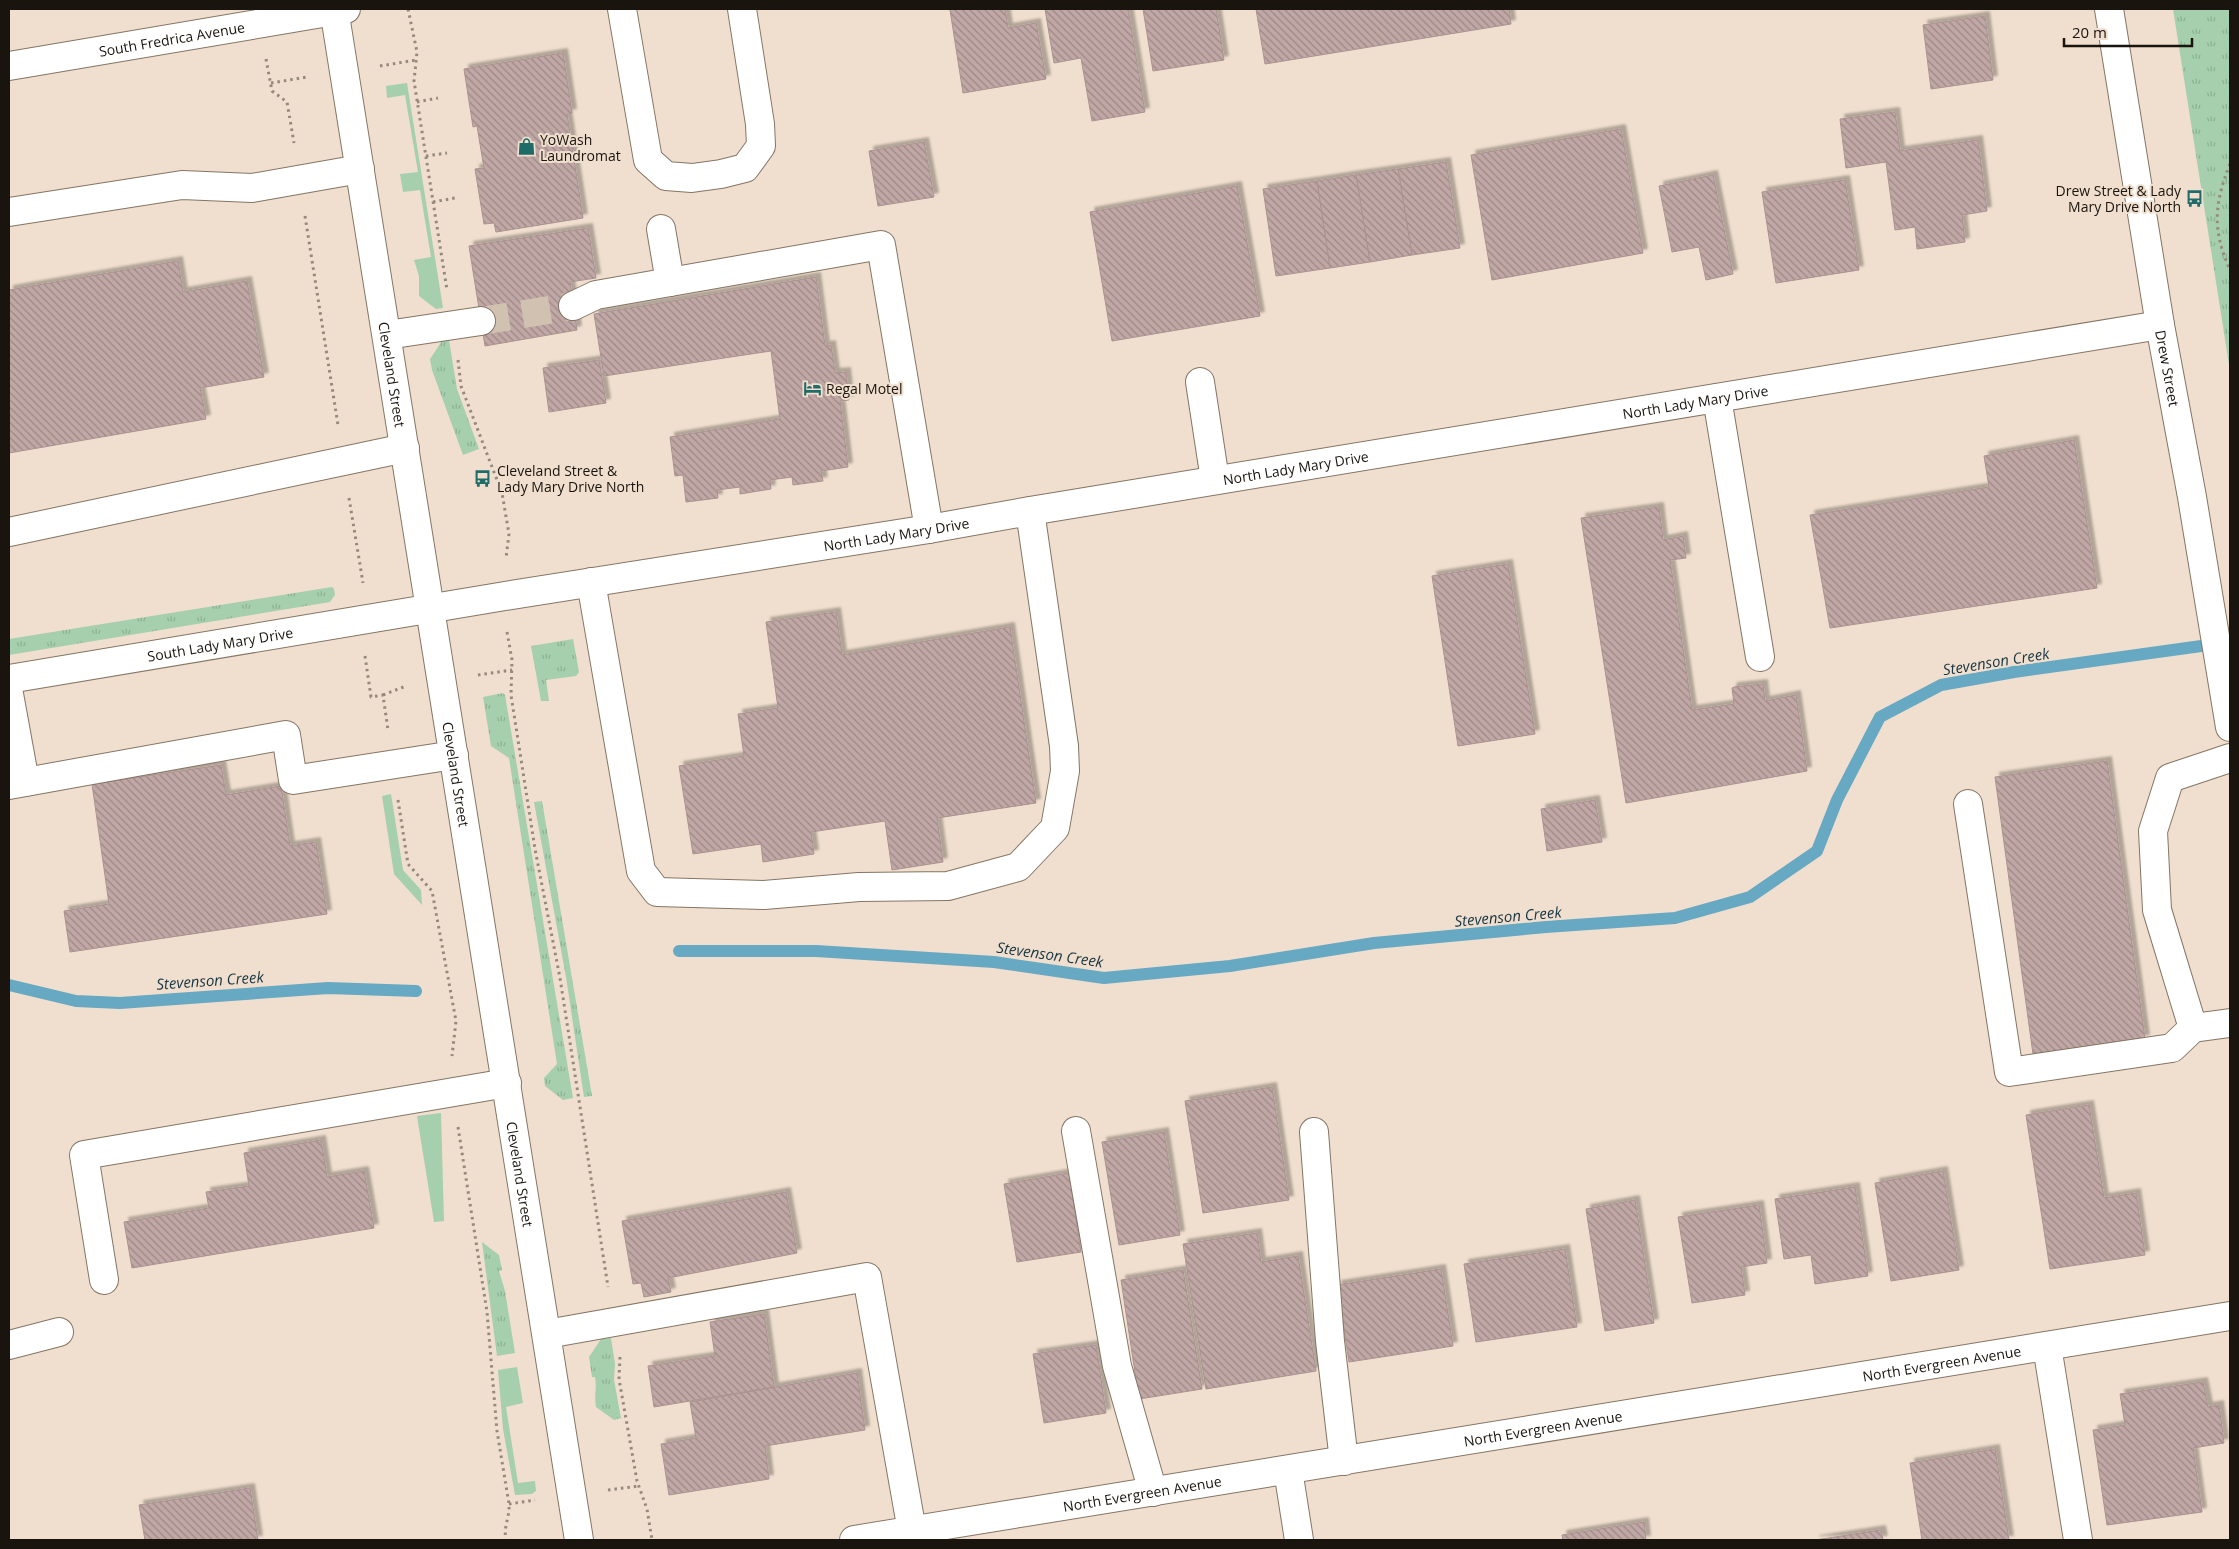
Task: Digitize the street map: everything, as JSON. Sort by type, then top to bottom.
[{"type":"street","name":"South Fredrica Avenue","points":[[9,66],[338,9]]},
{"type":"street","name":"Cleveland Street","points":[[338,9],[360,169],[579,1540]]},
{"type":"street","points":[[622,9],[648,160],[666,176],[692,178],[721,174],[744,168],[761,146],[760,124],[742,9]]},
{"type":"street","name":"Drew Street","points":[[2109,9],[2160,325],[2192,496],[2230,725]]},
{"type":"street","points":[[9,212],[182,185],[252,188],[360,169]]},
{"type":"street","points":[[661,229],[670,282]]},
{"type":"street","points":[[573,306],[596,295],[881,245],[929,529]]},
{"type":"street","points":[[387,335],[481,322]]},
{"type":"street","name":"North Lady Mary Drive","points":[[430,608],[929,529],[2160,325]]},
{"type":"street","points":[[1200,382],[1216,480]]},
{"type":"street","points":[[1716,398],[1760,657]]},
{"type":"street","points":[[9,532],[405,448]]},
{"type":"street","points":[[592,582],[641,872],[657,892],[764,894],[859,886],[948,886],[1018,867],[1055,828],[1065,771],[1064,746],[1030,511]]},
{"type":"street","name":"South Lady Mary Drive","points":[[9,679],[430,608]]},
{"type":"street","points":[[9,694],[17,783],[286,736],[293,780],[454,755]]},
{"type":"street","points":[[2193,1028],[2157,910],[2153,831],[2170,778],[2230,758]]},
{"type":"street","points":[[1968,804],[2009,1072],[2172,1048],[2193,1028],[2230,1022]]},
{"type":"street","points":[[104,1280],[84,1155],[507,1083]]},
{"type":"street","points":[[1076,1131],[1117,1366],[1153,1492]]},
{"type":"street","points":[[1314,1132],[1330,1341],[1344,1461]]},
{"type":"street","points":[[547,1334],[867,1277],[912,1531]]},
{"type":"street","name":"North Evergreen Avenue","points":[[854,1540],[912,1531],[944,1533],[1153,1492],[2230,1316]]},
{"type":"street","points":[[9,1345],[58,1332]]},
{"type":"street","points":[[2047,1346],[2078,1540]]},
{"type":"street","points":[[1288,1470],[1299,1540]]},
{"type":"path","points":[[408,9],[417,52],[414,81],[417,102],[462,386],[502,493],[509,534],[504,616],[512,660],[511,695],[561,988],[621,1365],[620,1379],[637,1481],[647,1509],[652,1540]]},
{"type":"path","points":[[417,102],[438,98]]},
{"type":"path","points":[[426,156],[448,153]]},
{"type":"path","points":[[2230,164],[2220,188],[2216,224],[2224,256],[2230,270]]},
{"type":"path","points":[[433,202],[455,198]]},
{"type":"green space","points":[[2173,9],[2230,9],[2230,371]]},
{"type":"green space","points":[[407,83],[443,308],[436,309],[419,296],[419,276],[414,260],[431,257],[420,190],[403,192],[400,174],[418,172],[405,95],[387,98],[386,86]]},
{"type":"green space","points":[[449,340],[457,389],[479,449],[463,455],[432,370],[430,359],[442,341]]},
{"type":"green space","points":[[332,587],[335,595],[330,602],[9,655],[9,639]]},
{"type":"green space","points":[[573,639],[579,672],[576,676],[546,680],[549,701],[541,701],[531,646]]},
{"type":"green space","points":[[503,693],[505,695],[573,1098],[563,1100],[545,1086],[544,1078],[557,1064],[509,758],[491,746],[483,697]]},
{"type":"green space","points":[[391,794],[403,870],[421,890],[422,905],[394,874],[382,796]]},
{"type":"green space","points":[[542,801],[592,1096],[584,1097],[566,977],[534,802]]},
{"type":"green space","points":[[441,1113],[444,1221],[434,1222],[417,1116]]},
{"type":"green space","points":[[482,1242],[499,1255],[502,1270],[499,1271],[505,1291],[515,1353],[497,1356]]},
{"type":"green space","points":[[611,1338],[615,1364],[614,1380],[621,1418],[614,1420],[596,1407],[595,1377],[592,1377],[589,1357],[601,1339]]},
{"type":"green space","points":[[517,1367],[523,1403],[506,1407],[518,1483],[535,1481],[536,1491],[532,1494],[515,1495],[503,1429],[498,1370]]},
{"type":"building","points":[[1005,9],[1008,28],[1036,23],[1046,79],[963,93],[950,10]]},
{"type":"building","points":[[1045,9],[1128,9],[1145,112],[1092,121],[1081,58],[1054,63]]},
{"type":"building","points":[[1143,9],[1216,9],[1224,60],[1153,71]]},
{"type":"building","points":[[1256,9],[1509,9],[1511,24],[1265,64]]},
{"type":"building","points":[[1985,16],[1993,80],[1931,89],[1923,25]]},
{"type":"building","name":"YoWash Laundromat","points":[[563,53],[572,113],[567,114],[583,218],[496,232],[494,223],[484,224],[475,169],[484,168],[477,126],[473,127],[464,69]]},
{"type":"building","points":[[1895,112],[1900,151],[1978,140],[1987,211],[1962,215],[1965,242],[1917,249],[1915,227],[1895,230],[1886,162],[1846,168],[1840,119]]},
{"type":"building","points":[[1621,129],[1643,253],[1492,280],[1471,155]]},
{"type":"building","points":[[924,142],[934,197],[878,206],[869,151]]},
{"type":"building","points":[[1446,162],[1460,248],[1412,255],[1398,169]]},
{"type":"building","points":[[1398,169],[1412,255],[1370,262],[1356,175]]},
{"type":"building","points":[[1356,175],[1370,262],[1330,268],[1317,181]]},
{"type":"building","points":[[1713,175],[1733,274],[1706,280],[1699,247],[1672,252],[1659,186]]},
{"type":"building","points":[[1845,180],[1859,270],[1776,283],[1762,192]]},
{"type":"building","points":[[1317,181],[1330,268],[1276,276],[1263,189]]},
{"type":"building","points":[[1237,186],[1260,316],[1112,341],[1090,212]]},
{"type":"building","points":[[588,228],[596,278],[570,282],[577,330],[485,346],[469,246]]},
{"type":"building","points":[[178,261],[183,292],[247,281],[264,377],[200,388],[206,419],[9,453],[9,290]]},
{"type":"building","name":"Regal Motel","points":[[816,277],[825,346],[831,345],[835,373],[846,372],[849,400],[840,401],[848,467],[821,471],[823,481],[793,485],[792,477],[770,480],[771,489],[740,494],[740,487],[717,490],[718,498],[686,502],[683,475],[675,476],[670,437],[780,419],[771,351],[604,376],[594,314]]},
{"type":"building","points":[[599,360],[606,403],[549,412],[543,368]]},
{"type":"building","points":[[2074,440],[2097,588],[1830,628],[1810,515],[1989,487],[1984,456]]},
{"type":"building","points":[[1659,507],[1663,540],[1683,536],[1686,558],[1670,560],[1692,710],[1734,704],[1732,688],[1734,687],[1763,684],[1765,701],[1796,695],[1807,771],[1626,803],[1581,518]]},
{"type":"building","points":[[1508,564],[1535,734],[1458,746],[1432,576]]},
{"type":"building","points":[[836,612],[842,655],[1010,627],[1036,803],[937,818],[943,862],[892,870],[885,821],[811,832],[814,854],[763,862],[761,844],[693,854],[679,766],[744,756],[738,714],[778,708],[766,622]]},
{"type":"building","points":[[2107,761],[2145,1039],[2033,1054],[1995,777]]},
{"type":"building","points":[[221,765],[226,795],[281,786],[290,846],[316,842],[327,914],[70,952],[64,911],[109,904],[92,784]]},
{"type":"building","points":[[1595,800],[1602,842],[1547,851],[1541,809]]},
{"type":"building","points":[[1272,1087],[1289,1200],[1203,1213],[1185,1101]]},
{"type":"building","points":[[2089,1105],[2104,1198],[2136,1193],[2145,1255],[2050,1269],[2026,1115]]},
{"type":"building","points":[[1164,1132],[1180,1235],[1119,1245],[1102,1142]]},
{"type":"building","points":[[321,1140],[327,1177],[364,1171],[374,1228],[132,1268],[124,1222],[209,1208],[206,1192],[249,1186],[244,1153]]},
{"type":"building","points":[[1943,1171],[1959,1270],[1891,1281],[1875,1183]]},
{"type":"building","points":[[1069,1173],[1081,1252],[1017,1262],[1004,1184]]},
{"type":"building","points":[[1855,1187],[1868,1276],[1815,1284],[1811,1255],[1784,1259],[1775,1199]]},
{"type":"building","points":[[786,1192],[797,1253],[668,1278],[671,1292],[644,1297],[641,1283],[633,1284],[622,1221]]},
{"type":"building","points":[[1635,1200],[1654,1323],[1605,1331],[1586,1209]]},
{"type":"building","points":[[1759,1205],[1767,1263],[1741,1267],[1745,1295],[1692,1303],[1678,1217]]},
{"type":"building","points":[[1257,1233],[1261,1262],[1298,1256],[1316,1371],[1206,1389],[1183,1244]]},
{"type":"building","points":[[1565,1249],[1577,1327],[1476,1342],[1464,1264]]},
{"type":"building","points":[[1441,1269],[1453,1346],[1349,1362],[1337,1285]]},
{"type":"building","points":[[1183,1270],[1202,1389],[1139,1399],[1121,1280]]},
{"type":"building","points":[[764,1314],[774,1387],[654,1407],[648,1366],[715,1356],[710,1322]]},
{"type":"building","points":[[1096,1345],[1106,1413],[1044,1423],[1033,1354]]},
{"type":"building","points":[[857,1373],[865,1430],[765,1446],[769,1479],[669,1495],[661,1444],[696,1438],[690,1402]]},
{"type":"building","points":[[2203,1382],[2208,1407],[2219,1405],[2224,1443],[2193,1448],[2202,1512],[2107,1525],[2093,1430],[2125,1425],[2120,1394]]},
{"type":"building","points":[[1995,1449],[2009,1540],[1922,1540],[1910,1463]]},
{"type":"building","points":[[250,1488],[258,1540],[145,1540],[139,1505]]},
{"type":"building","points":[[1644,1522],[1646,1540],[1563,1540],[1562,1535]]},
{"type":"building","points":[[1881,1530],[1883,1540],[1815,1540]]},
{"type":"waterway","name":"Stevenson Creek","points":[[679,951],[816,951],[994,962],[1104,978],[1230,966],[1374,943],[1546,927],[1675,918],[1750,897],[1817,851],[1837,800],[1880,717],[1941,685],[2014,672],[2230,642]]},
{"type":"waterway","name":"Stevenson Creek","points":[[9,985],[76,1001],[120,1003],[328,988],[416,991]]},
{"type":"tunnel","points":[[481,321],[573,306]]},
{"type":"place","name":"YoWash Laundromat","points":[[526,147]]},
{"type":"place","name":"Drew Street & Lady Mary Drive North","points":[[2195,198]]},
{"type":"place","name":"Regal Motel","points":[[812,388]]},
{"type":"place","name":"Cleveland Street & Lady Mary Drive North","points":[[483,478]]}]
